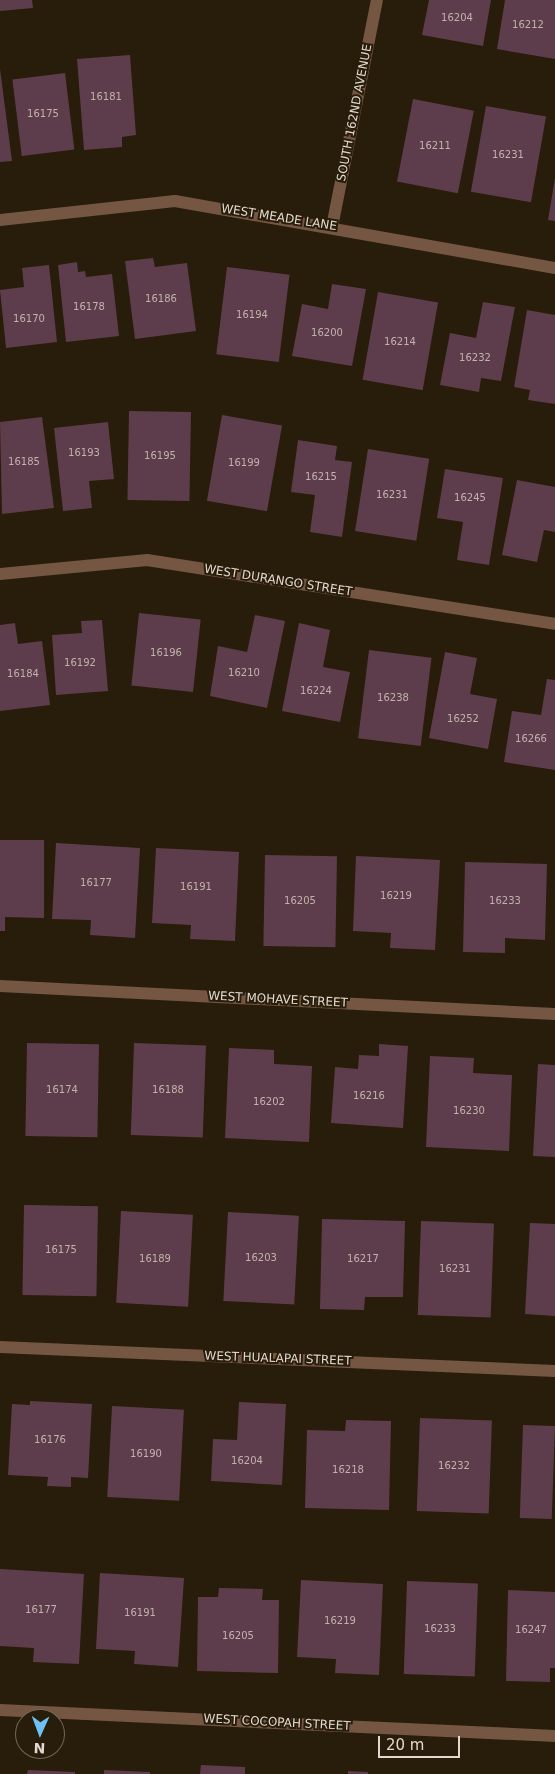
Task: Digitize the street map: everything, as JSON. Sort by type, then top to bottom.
[{"type":"street","name":"SOUTH 162ND AVENUE","points":[[332,226],[376,0]]},
{"type":"street","name":"WEST MEADE LANE","points":[[0,220],[174,201],[332,226],[555,268]]},
{"type":"street","name":"WEST DURANGO STREET","points":[[0,574],[148,560],[555,624]]},
{"type":"street","name":"WEST MOHAVE STREET","points":[[0,986],[555,1014]]},
{"type":"street","name":"WEST HUALAPAI STREET","points":[[0,1347],[555,1371]]},
{"type":"street","name":"WEST COCOPAH STREET","points":[[0,1710],[555,1736]]},
{"type":"building","points":[[0,0],[32,0],[33,8],[0,11]]},
{"type":"building","points":[[429,0],[491,0],[483,46],[422,35]]},
{"type":"building","points":[[505,0],[555,0],[555,59],[497,49]]},
{"type":"building","points":[[130,55],[136,135],[122,137],[122,147],[84,150],[77,59]]},
{"type":"building","points":[[0,69],[12,161],[0,162]]},
{"type":"building","points":[[65,73],[74,149],[22,156],[12,79]]},
{"type":"building","points":[[413,99],[474,111],[458,193],[397,181]]},
{"type":"building","points":[[486,106],[546,117],[531,202],[471,192]]},
{"type":"building","points":[[555,178],[555,221],[548,220]]},
{"type":"building","points":[[153,258],[155,267],[187,263],[196,331],[135,339],[125,261]]},
{"type":"building","points":[[77,262],[78,272],[85,271],[86,277],[112,274],[119,336],[66,342],[58,265]]},
{"type":"building","points":[[49,265],[57,342],[6,348],[0,290],[24,287],[22,268]]},
{"type":"building","points":[[227,267],[290,275],[279,362],[216,354]]},
{"type":"building","points":[[332,284],[366,289],[352,366],[292,356],[302,304],[328,309]]},
{"type":"building","points":[[378,292],[438,303],[423,390],[363,380]]},
{"type":"building","points":[[483,302],[515,307],[501,381],[481,378],[479,392],[440,385],[450,333],[476,338]]},
{"type":"building","points":[[527,310],[555,315],[555,404],[528,400],[530,390],[514,387]]},
{"type":"building","points":[[129,411],[191,412],[189,501],[127,500]]},
{"type":"building","points":[[222,415],[282,426],[267,511],[207,501]]},
{"type":"building","points":[[42,417],[54,508],[2,514],[0,422]]},
{"type":"building","points":[[108,422],[114,479],[89,481],[92,508],[63,511],[54,428]]},
{"type":"building","points":[[298,440],[337,446],[335,460],[352,462],[342,537],[310,532],[315,495],[291,492]]},
{"type":"building","points":[[368,449],[429,459],[416,541],[355,531]]},
{"type":"building","points":[[445,469],[503,478],[489,565],[457,560],[463,522],[437,518]]},
{"type":"building","points":[[517,480],[555,487],[555,532],[544,530],[537,562],[502,555]]},
{"type":"building","points":[[139,613],[201,619],[193,692],[131,686]]},
{"type":"building","points":[[255,615],[285,621],[267,708],[210,696],[218,646],[247,652]]},
{"type":"building","points":[[102,620],[108,691],[56,695],[52,635],[82,633],[81,621]]},
{"type":"building","points":[[15,623],[18,644],[42,641],[50,705],[0,711],[0,625]]},
{"type":"building","points":[[299,623],[330,630],[323,667],[350,672],[340,722],[282,711]]},
{"type":"building","points":[[369,650],[432,658],[421,746],[358,738]]},
{"type":"building","points":[[445,652],[477,658],[470,694],[497,699],[488,749],[429,738]]},
{"type":"building","points":[[547,679],[555,680],[555,770],[504,762],[512,711],[541,715]]},
{"type":"building","points":[[0,840],[44,840],[44,918],[5,917],[5,931],[0,931]]},
{"type":"building","points":[[56,843],[140,848],[135,938],[90,935],[91,920],[52,919]]},
{"type":"building","points":[[156,848],[239,852],[235,941],[190,939],[191,925],[152,923]]},
{"type":"building","points":[[265,855],[337,856],[335,947],[263,946]]},
{"type":"building","points":[[356,856],[440,860],[435,950],[390,948],[391,933],[353,931]]},
{"type":"building","points":[[465,862],[547,864],[545,940],[505,938],[505,953],[463,952]]},
{"type":"building","points":[[27,1043],[99,1044],[97,1137],[25,1136]]},
{"type":"building","points":[[134,1043],[206,1046],[203,1137],[131,1135]]},
{"type":"building","points":[[379,1044],[408,1046],[403,1128],[331,1123],[335,1067],[358,1069],[359,1055],[379,1056]]},
{"type":"building","points":[[229,1048],[274,1050],[274,1064],[312,1066],[309,1142],[225,1138]]},
{"type":"building","points":[[430,1056],[474,1058],[473,1073],[512,1075],[509,1151],[426,1147]]},
{"type":"building","points":[[538,1064],[555,1065],[555,1157],[533,1156]]},
{"type":"building","points":[[24,1205],[98,1206],[96,1296],[22,1295]]},
{"type":"building","points":[[121,1211],[193,1215],[188,1307],[116,1303]]},
{"type":"building","points":[[228,1212],[299,1216],[294,1305],[223,1301]]},
{"type":"building","points":[[322,1219],[405,1221],[403,1297],[365,1297],[364,1310],[320,1309]]},
{"type":"building","points":[[421,1221],[494,1224],[491,1317],[418,1315]]},
{"type":"building","points":[[530,1223],[555,1224],[555,1316],[525,1314]]},
{"type":"building","points":[[30,1401],[92,1404],[88,1478],[71,1477],[71,1487],[47,1486],[48,1477],[8,1475],[12,1404],[30,1405]]},
{"type":"building","points":[[239,1402],[286,1404],[282,1485],[211,1481],[213,1439],[237,1440]]},
{"type":"building","points":[[112,1406],[184,1410],[179,1501],[107,1497]]},
{"type":"building","points":[[420,1418],[492,1421],[489,1513],[417,1511]]},
{"type":"building","points":[[346,1420],[391,1421],[389,1510],[305,1508],[307,1430],[345,1431]]},
{"type":"building","points":[[523,1425],[555,1426],[552,1519],[520,1518]]},
{"type":"building","points":[[0,1569],[84,1574],[79,1664],[33,1662],[34,1648],[0,1646]]},
{"type":"building","points":[[100,1573],[184,1578],[178,1667],[134,1664],[135,1651],[96,1649]]},
{"type":"building","points":[[301,1580],[383,1584],[379,1675],[335,1673],[336,1659],[297,1657]]},
{"type":"building","points":[[407,1581],[478,1583],[475,1676],[404,1674]]},
{"type":"building","points":[[219,1588],[263,1589],[262,1600],[279,1600],[278,1673],[197,1671],[198,1597],[218,1597]]},
{"type":"building","points":[[508,1590],[555,1592],[555,1668],[550,1668],[550,1682],[506,1681]]},
{"type":"building","points":[[201,1765],[245,1767],[245,1774],[200,1774]]},
{"type":"building","points":[[28,1770],[75,1772],[75,1774],[27,1774]]},
{"type":"building","points":[[104,1770],[150,1772],[150,1774],[104,1774]]},
{"type":"building","points":[[348,1771],[368,1772],[368,1774],[348,1774]]}]
